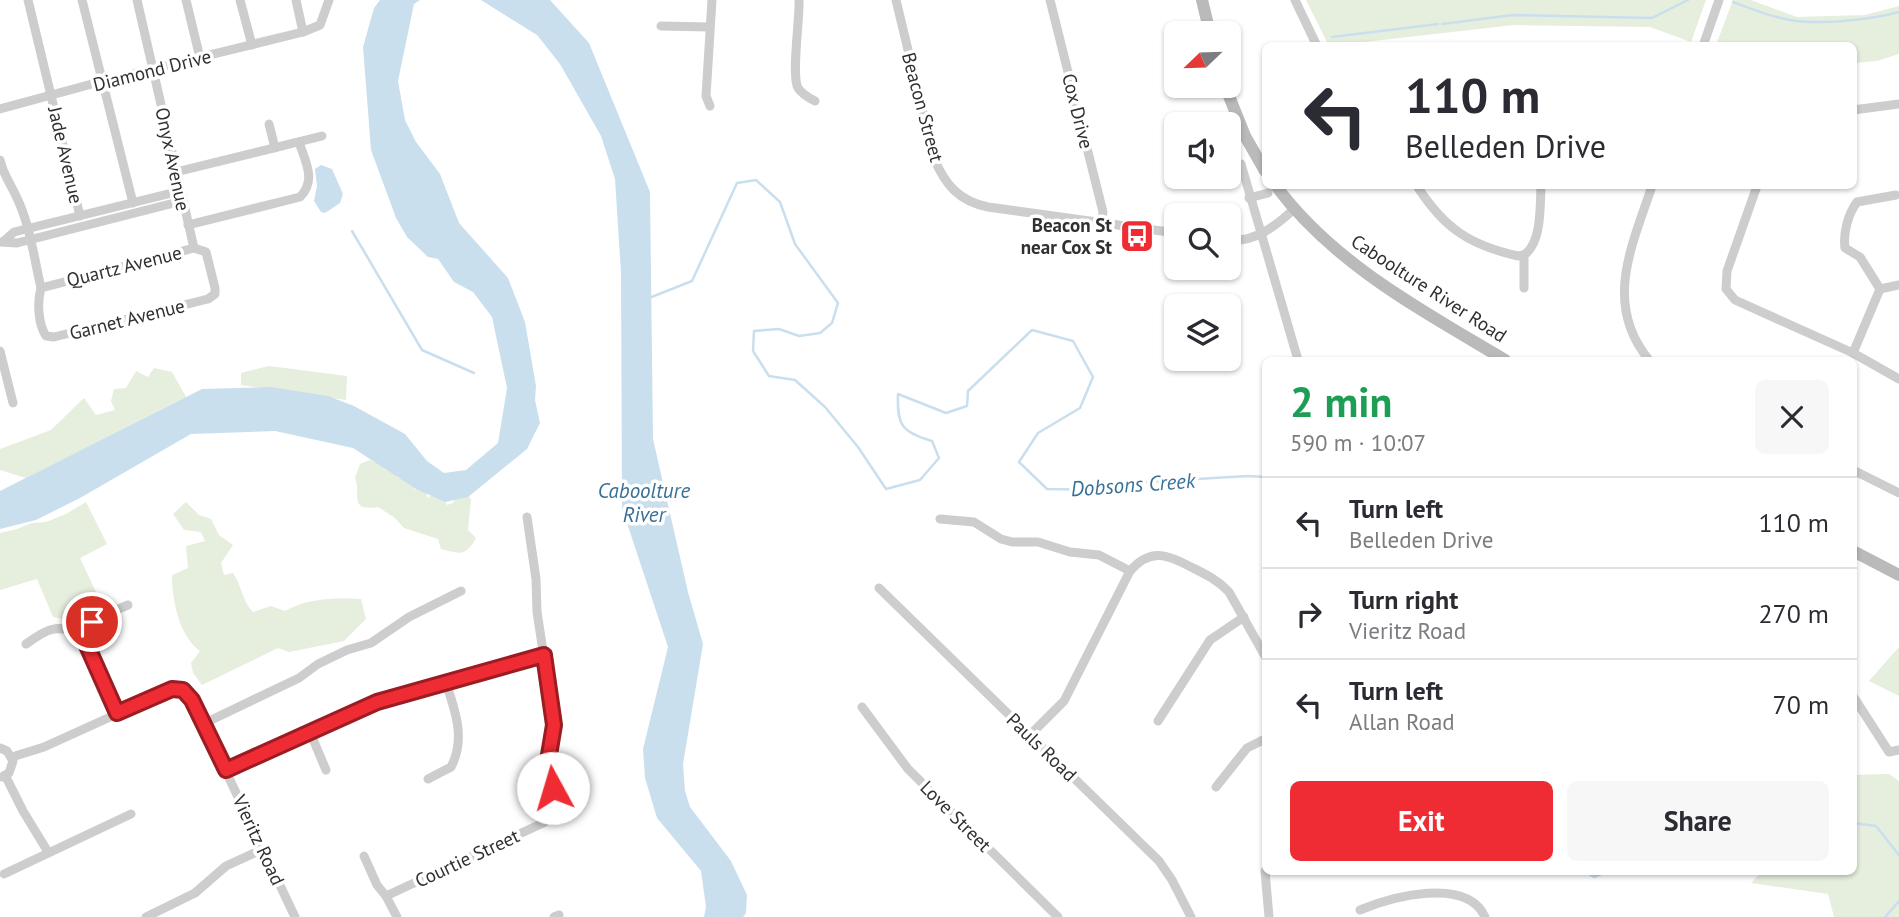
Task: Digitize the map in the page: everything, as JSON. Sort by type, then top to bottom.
[{"type":"main road","points":[[1202,0],[1207,21]]},
{"type":"main road","points":[[1229,98],[1245,136],[1262,166]]},
{"type":"main road","name":"Caboolture River Road","points":[[1272,189],[1332,247],[1418,308],[1500,357]]},
{"type":"main road","points":[[1857,553],[1899,575]]},
{"type":"street","name":"Jade Avenue","points":[[28,0],[80,216]]},
{"type":"street","points":[[82,0],[133,203]]},
{"type":"street","name":"Onyx Avenue","points":[[137,0],[194,248]]},
{"type":"street","points":[[186,0],[200,58]]},
{"type":"street","points":[[240,0],[252,45]]},
{"type":"street","points":[[296,0],[303,32],[320,25],[329,0]]},
{"type":"street","points":[[710,106],[706,96],[712,0]]},
{"type":"street","points":[[799,0],[795,80],[803,94],[815,101]]},
{"type":"street","name":"Beacon Street","points":[[895,0],[934,158],[941,175],[959,196],[973,204],[1164,231]]},
{"type":"street","name":"Cox Drive","points":[[1050,0],[1103,212],[1101,223]]},
{"type":"street","points":[[1295,0],[1315,42]]},
{"type":"street","points":[[1704,42],[1720,0]]},
{"type":"street","points":[[661,26],[709,27]]},
{"type":"street","name":"Diamond Drive","points":[[0,109],[303,32]]},
{"type":"street","points":[[1857,110],[1899,104]]},
{"type":"street","points":[[269,124],[275,148]]},
{"type":"street","points":[[176,172],[322,136]]},
{"type":"street","points":[[188,225],[300,197],[308,188],[309,181],[299,142]]},
{"type":"street","points":[[0,160],[28,228],[41,288]]},
{"type":"street","points":[[1241,164],[1297,357]]},
{"type":"street","points":[[1249,198],[1272,189]]},
{"type":"street","points":[[1419,189],[1453,230],[1483,247],[1518,256],[1524,255]]},
{"type":"street","points":[[1524,288],[1524,255],[1533,244],[1537,230],[1541,189]]},
{"type":"street","points":[[1647,357],[1633,338],[1626,322],[1623,290],[1625,273],[1648,189]]},
{"type":"street","points":[[1755,189],[1727,271],[1726,289],[1735,300],[1853,353],[1899,379]]},
{"type":"street","points":[[1880,289],[1860,257],[1845,248],[1843,238],[1852,208],[1857,202],[1896,195]]},
{"type":"street","points":[[3,241],[14,232],[28,228],[133,203],[181,196]]},
{"type":"street","points":[[3,241],[17,243],[30,240],[181,196]]},
{"type":"street","points":[[1241,240],[1261,235],[1294,209]]},
{"type":"street","name":"Quartz Avenue","points":[[41,288],[194,248],[206,252]]},
{"type":"street","name":"Garnet Avenue","points":[[41,288],[38,297],[42,330],[46,336],[54,337],[208,299],[215,294],[215,288],[206,252]]},
{"type":"street","points":[[1880,289],[1899,285]]},
{"type":"street","points":[[1853,353],[1880,289]]},
{"type":"street","points":[[0,351],[13,403]]},
{"type":"street","points":[[1857,472],[1899,493]]},
{"type":"street","points":[[226,770],[377,702],[544,655],[527,517]]},
{"type":"street","points":[[940,519],[974,522],[1012,542],[1038,542],[1070,552],[1099,555],[1130,570]]},
{"type":"street","points":[[1030,735],[1064,701],[1130,570],[1149,556],[1170,557],[1222,584],[1262,650]]},
{"type":"street","name":"Pauls Road","points":[[879,588],[1159,862],[1172,880],[1191,917]]},
{"type":"street","points":[[203,724],[299,678],[318,664],[347,650],[371,643],[409,617],[461,591]]},
{"type":"street","points":[[85,632],[97,618],[128,605]]},
{"type":"street","points":[[1158,721],[1210,640],[1244,617]]},
{"type":"street","points":[[26,644],[55,627],[85,632]]},
{"type":"street","points":[[12,757],[44,747],[117,713],[88,649],[85,632]]},
{"type":"street","name":"Courtie Street","points":[[386,896],[543,822],[554,812],[556,805],[549,755],[554,725],[544,655]]},
{"type":"street","points":[[428,779],[449,769],[458,749],[459,731],[446,683]]},
{"type":"street","name":"Vieritz Road","points":[[117,713],[172,689],[183,690],[192,700],[295,917]]},
{"type":"street","points":[[1857,702],[1889,752],[1899,750]]},
{"type":"street","name":"Love Street","points":[[863,707],[908,769],[1058,917]]},
{"type":"street","points":[[310,732],[327,770]]},
{"type":"street","points":[[1216,787],[1247,748],[1262,740]]},
{"type":"street","points":[[0,748],[12,757],[12,769],[3,776],[48,852]]},
{"type":"street","points":[[4,874],[131,814]]},
{"type":"street","points":[[146,917],[195,893],[226,866],[263,849]]},
{"type":"street","points":[[364,856],[377,885],[397,917]]},
{"type":"street","points":[[1265,875],[1269,917]]},
{"type":"street","points":[[1360,910],[1418,894],[1452,894],[1470,899],[1485,917]]},
{"type":"green space","points":[[1306,0],[1706,0],[1691,42],[1650,27],[1514,25],[1364,42],[1327,42]]},
{"type":"green space","points":[[1733,0],[1751,0],[1797,17],[1865,15],[1899,6],[1899,54],[1877,61],[1857,63],[1857,42],[1717,42]]},
{"type":"green space","points":[[269,366],[347,376],[346,400],[241,385],[241,373]]},
{"type":"green space","points":[[154,368],[172,372],[186,397],[26,478],[0,470],[0,449],[51,430],[84,398],[96,415],[115,410],[111,401],[114,389],[126,388],[136,371],[148,377]]},
{"type":"green space","points":[[369,460],[383,465],[385,470],[392,469],[397,478],[403,477],[412,482],[415,490],[419,487],[425,490],[428,498],[433,493],[443,496],[447,505],[453,503],[458,491],[467,491],[471,500],[468,530],[476,538],[468,549],[457,553],[441,549],[438,539],[404,528],[395,518],[378,507],[362,507],[358,500],[355,478],[360,464]]},
{"type":"green space","points":[[86,502],[107,544],[80,558],[102,605],[76,621],[53,617],[37,579],[0,590],[0,533],[32,523],[46,522]]},
{"type":"green space","points":[[186,502],[199,515],[211,519],[219,535],[233,545],[221,563],[224,575],[233,573],[246,603],[253,612],[271,606],[285,611],[322,600],[361,599],[366,619],[344,641],[289,652],[278,648],[202,685],[193,673],[191,663],[200,651],[182,627],[172,585],[172,575],[188,568],[186,546],[205,541],[201,532],[184,530],[173,514]]},
{"type":"green space","points":[[1899,647],[1899,696],[1869,681]]},
{"type":"green space","points":[[1889,774],[1899,781],[1899,917],[1834,917],[1828,894],[1751,883],[1758,875],[1857,875],[1857,775]]},
{"type":"water","points":[[380,0],[420,0],[414,4],[398,81],[405,120],[416,142],[440,174],[459,223],[508,278],[525,322],[540,423],[527,449],[468,497],[445,502],[416,489],[353,448],[275,431],[191,434],[80,498],[36,520],[0,529],[0,491],[202,389],[271,387],[328,396],[354,406],[405,434],[427,461],[444,473],[466,470],[498,443],[507,388],[492,317],[473,292],[454,282],[438,259],[428,257],[407,237],[396,218],[371,150],[363,47],[374,8]]},
{"type":"water","name":"Caboolture River","points":[[481,0],[550,0],[589,43],[650,192],[653,439],[688,592],[703,644],[683,764],[685,791],[690,807],[731,861],[747,895],[746,913],[743,917],[704,917],[706,907],[701,871],[657,818],[645,778],[643,749],[668,647],[622,508],[621,273],[615,179],[601,136],[560,64],[537,35]]},
{"type":"water","points":[[321,165],[332,169],[343,194],[340,203],[325,213],[321,212],[314,201],[317,186],[315,169]]},
{"type":"waterway","points":[[1442,24],[1513,15],[1652,18],[1688,0]]},
{"type":"waterway","points":[[1733,2],[1776,17],[1816,22],[1845,21],[1899,12]]},
{"type":"waterway","points":[[1332,37],[1438,24]]},
{"type":"waterway","name":"Dobsons Creek","points":[[649,298],[692,281],[737,183],[756,180],[780,202],[795,244],[838,303],[832,323],[820,333],[799,336],[779,329],[754,331],[753,351],[769,376],[795,380],[825,407],[858,447],[886,489],[920,480],[939,458],[932,441],[913,434],[903,426],[898,394],[946,413],[967,406],[968,391],[1032,330],[1073,341],[1093,377],[1080,408],[1038,433],[1019,462],[1047,489],[1109,490],[1145,482],[1262,477]]},
{"type":"waterway","points":[[352,231],[422,350],[474,373]]},
{"type":"waterway","name":"Dobsons Creek","points":[[1857,824],[1876,826],[1899,855]]},
{"type":"waterway","name":"Dobsons Creek","points":[[1591,875],[1599,875]]},
{"type":"waterway","points":[[1885,917],[1899,901]]},
{"type":"place","name":"Beacon St near Cox St","points":[[1137,236]]},
{"type":"route","points":[[92,622],[85,632],[85,641],[117,713],[172,689],[183,690],[192,700],[226,770],[377,702],[544,655],[554,725],[549,755],[553,788]]}]
